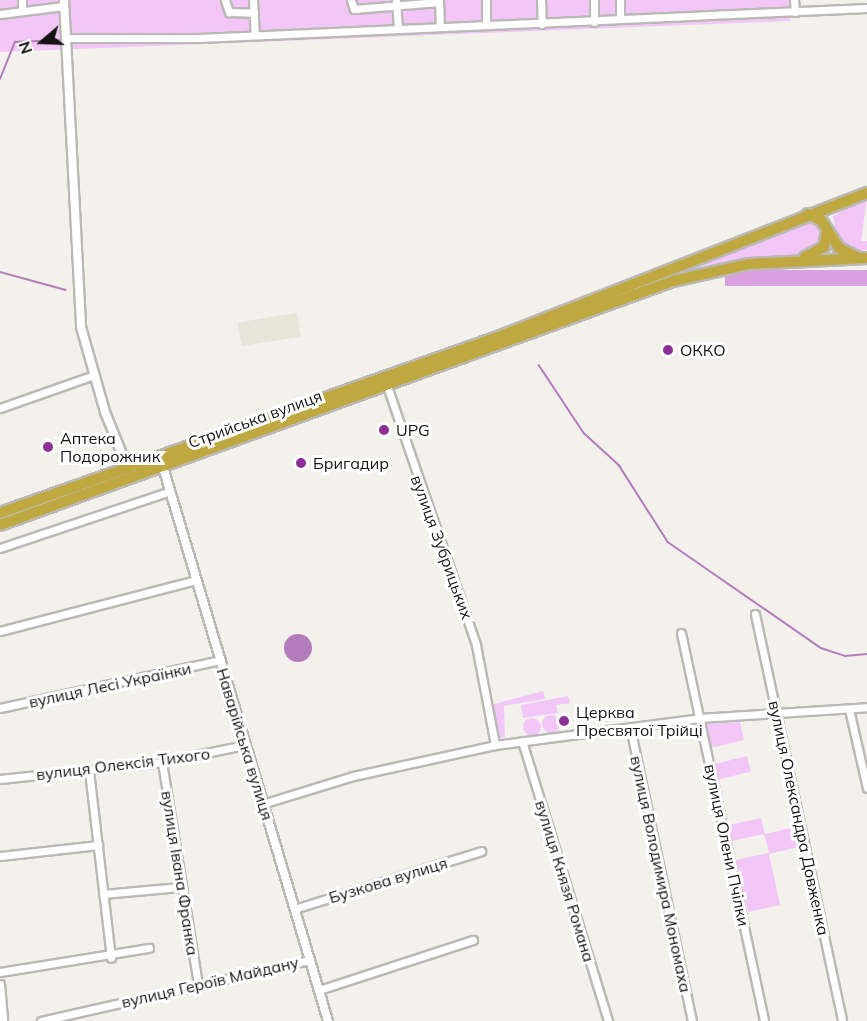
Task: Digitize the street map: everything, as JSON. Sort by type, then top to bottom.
[{"type":"highway","points":[[416,371],[808,214],[867,193]]},
{"type":"highway","points":[[808,214],[827,229],[839,248],[865,258]]},
{"type":"highway","points":[[793,261],[819,252],[827,229]]},
{"type":"highway","points":[[416,371],[673,281],[749,264],[865,258]]},
{"type":"highway","name":"Стрийська вулиця","points":[[0,525],[387,386],[416,371]]},
{"type":"highway","name":"Стрийська вулиця","points":[[0,513],[416,371]]},
{"type":"street","points":[[22,0],[22,11]]},
{"type":"street","points":[[225,0],[229,12],[254,13]]},
{"type":"street","points":[[253,0],[255,35]]},
{"type":"street","points":[[351,0],[354,9],[440,1],[440,27]]},
{"type":"street","points":[[486,0],[486,24]]},
{"type":"street","points":[[541,0],[542,24]]},
{"type":"street","points":[[594,0],[594,22]]},
{"type":"street","points":[[620,19],[621,0]]},
{"type":"street","points":[[794,0],[795,12]]},
{"type":"street","points":[[0,15],[64,3],[81,327],[94,375],[128,469]]},
{"type":"street","points":[[396,4],[398,28]]},
{"type":"street","points":[[66,38],[255,35],[486,24],[594,22],[867,8]]},
{"type":"street","points":[[0,408],[94,375]]},
{"type":"street","name":"вулиця Зубрицьких","points":[[387,386],[477,645],[495,746]]},
{"type":"street","name":"Наварійська вулиця","points":[[163,467],[328,1021]]},
{"type":"street","points":[[0,548],[170,491]]},
{"type":"street","points":[[0,631],[196,580]]},
{"type":"street","name":"вулиця Олександра Довженка","points":[[755,614],[842,1021]]},
{"type":"street","name":"вулиця Олени Пчілки","points":[[681,633],[764,1021]]},
{"type":"street","name":"вулиця Лесі Українки","points":[[0,708],[220,660]]},
{"type":"street","points":[[262,804],[353,776],[522,741],[699,717],[867,707]]},
{"type":"street","points":[[849,709],[867,788]]},
{"type":"street","name":"вулиця Володимира Мономаха","points":[[630,727],[692,1021]]},
{"type":"street","name":"вулиця Князя Романа","points":[[522,741],[608,1021]]},
{"type":"street","name":"вулиця Олексія Тихого","points":[[0,779],[162,762],[245,745]]},
{"type":"street","name":"вулиця Івана Франка","points":[[162,762],[180,887],[198,984]]},
{"type":"street","points":[[89,771],[111,958]]},
{"type":"street","points":[[0,856],[99,845]]},
{"type":"street","name":"Бузкова вулиця","points":[[294,909],[482,851]]},
{"type":"street","points":[[103,894],[180,887]]},
{"type":"street","points":[[319,990],[473,940]]},
{"type":"street","points":[[0,972],[111,958],[149,948]]},
{"type":"street","name":"вулиця Героїв Майдану","points":[[41,1021],[310,960]]},
{"type":"street","points":[[0,984],[3,1021]]},
{"type":"shaded area","points":[[0,0],[789,0],[790,21],[0,52]]},
{"type":"shaded area","points":[[867,197],[861,241],[867,241],[867,250],[853,251],[838,243],[833,216]]},
{"type":"shaded area","points":[[810,220],[823,230],[824,241],[807,254],[705,266],[291,415]]},
{"type":"shaded area","points":[[725,270],[867,270],[867,286],[725,286]]},
{"type":"shaded area","points":[[297,313],[301,337],[241,346],[238,322]]},
{"type":"shaded area","points":[[298,634],[308,638],[312,648],[308,658],[298,662],[288,658],[284,648],[288,638]]},
{"type":"shaded area","points":[[543,691],[545,699],[504,706],[505,737],[496,739],[494,704]]},
{"type":"shaded area","points":[[568,696],[570,703],[556,705],[558,713],[523,718],[521,705]]},
{"type":"shaded area","points":[[547,715],[555,715],[560,720],[558,731],[547,733],[542,728],[542,720]]},
{"type":"shaded area","points":[[532,718],[538,721],[541,727],[538,733],[532,736],[526,733],[523,727],[526,721]]},
{"type":"shaded area","points":[[740,722],[744,740],[711,748],[706,724]]},
{"type":"shaded area","points":[[747,756],[751,772],[718,780],[714,764]]},
{"type":"shaded area","points":[[761,818],[765,834],[799,826],[803,846],[769,854],[780,905],[748,912],[736,860],[769,853],[764,834],[732,841],[728,825]]},
{"type":"waterway","points":[[0,79],[15,42],[60,40]]},
{"type":"waterway","points":[[0,272],[66,290]]},
{"type":"waterway","points":[[539,365],[584,433],[619,465],[668,542],[821,648],[845,656],[867,654]]},
{"type":"place","name":"ОККО","points":[[668,350]]},
{"type":"place","name":"UPG","points":[[384,430]]},
{"type":"place","name":"Аптека Подорожник","points":[[48,447]]},
{"type":"place","name":"Бригадир","points":[[301,463]]},
{"type":"place","name":"Церква Пресвятої Трійці","points":[[564,721]]}]
